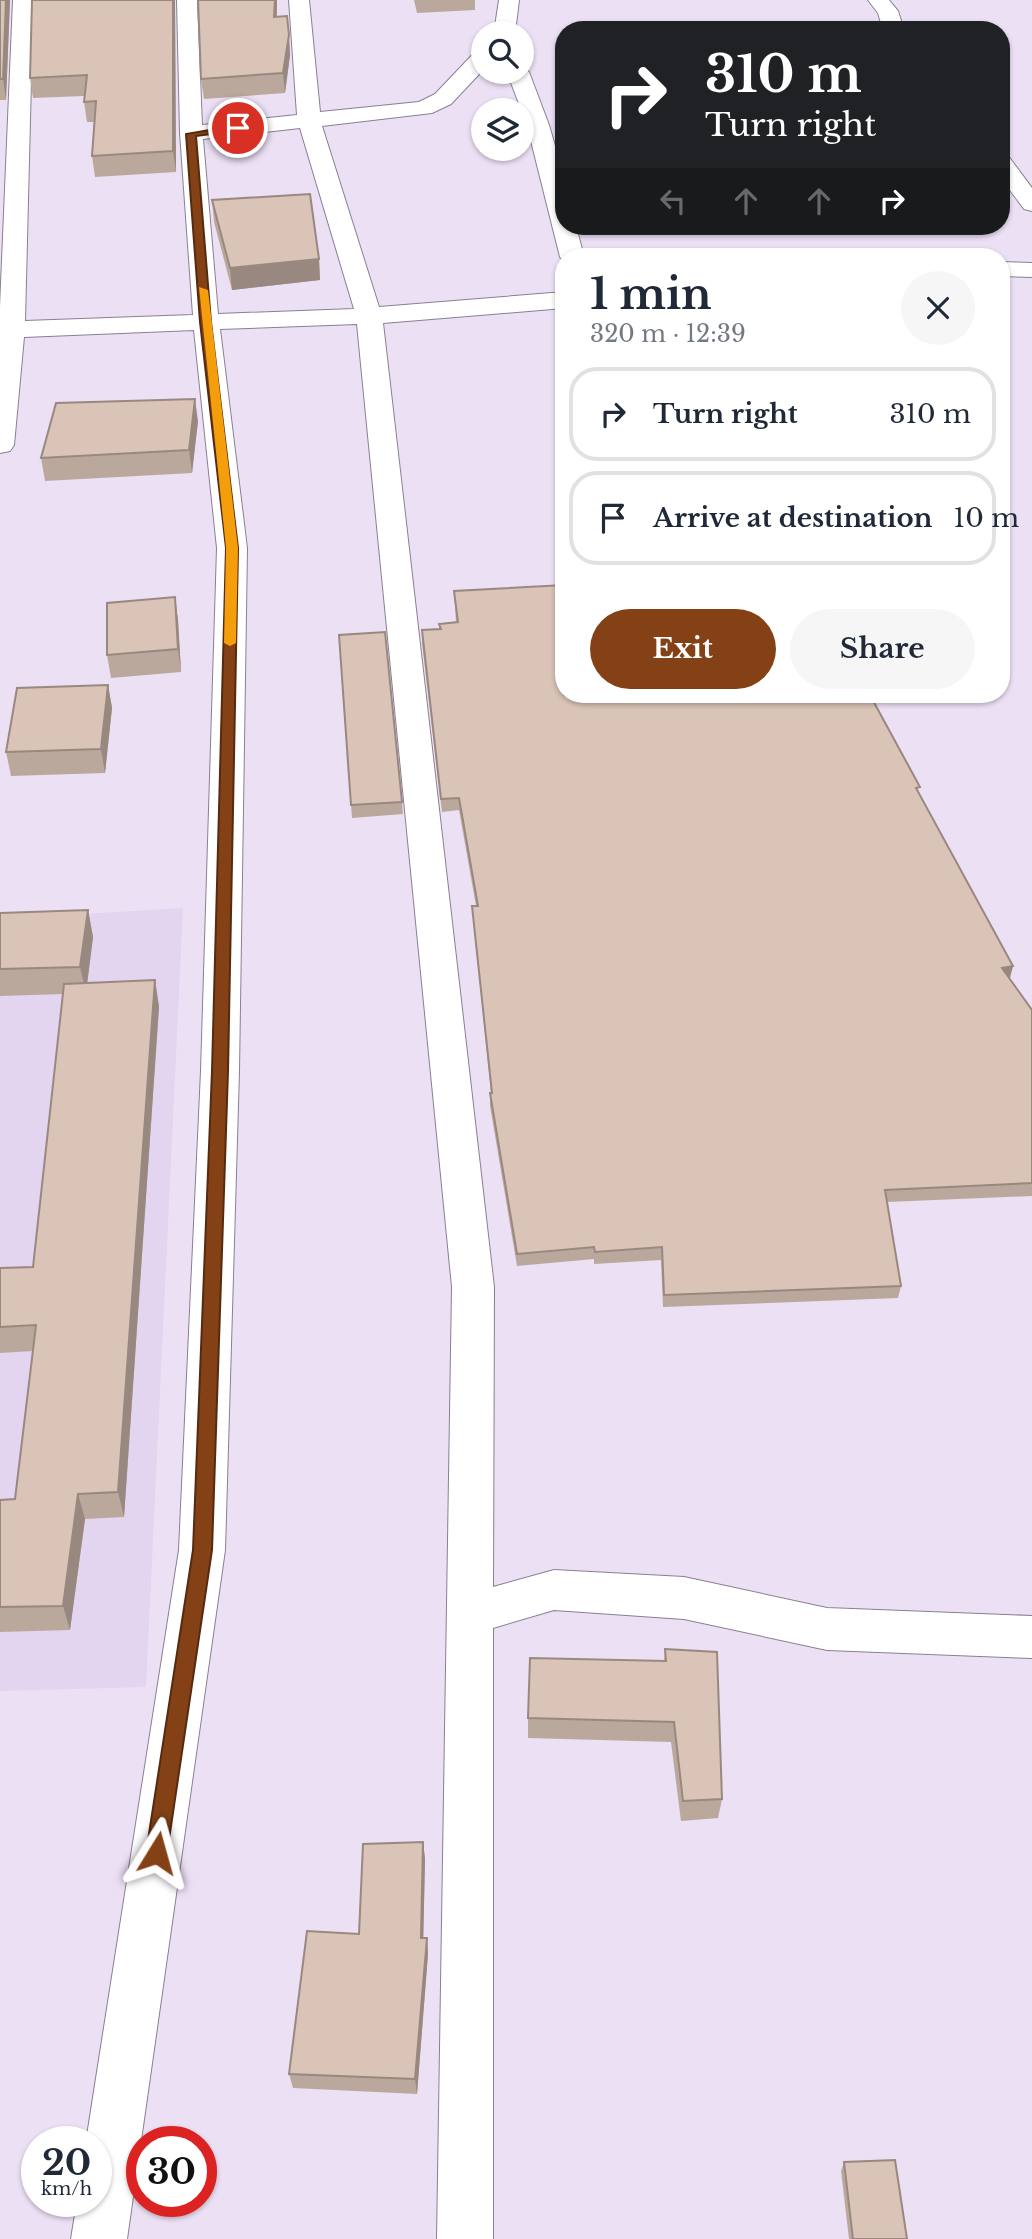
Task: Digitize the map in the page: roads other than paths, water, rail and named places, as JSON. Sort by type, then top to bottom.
[{"type":"street","points":[[0,445],[23,0]]},
{"type":"street","points":[[99,2239],[202,1550],[220,1085],[232,548],[206,322],[191,134],[188,0]]},
{"type":"street","points":[[299,0],[309,119],[369,316],[473,1287],[465,2239]]},
{"type":"street","points":[[506,21],[509,0]]},
{"type":"street","points":[[878,0],[888,11],[891,21]]},
{"type":"street","points":[[191,134],[424,108],[443,99],[471,70]]},
{"type":"street","points":[[523,84],[538,125],[555,190]]},
{"type":"street","points":[[1010,174],[1032,204]]},
{"type":"street","points":[[1010,270],[1032,270]]},
{"type":"street","points":[[6,330],[369,316],[555,301]]},
{"type":"street","points":[[470,1614],[554,1590],[684,1598],[827,1629],[1032,1637]]}]
